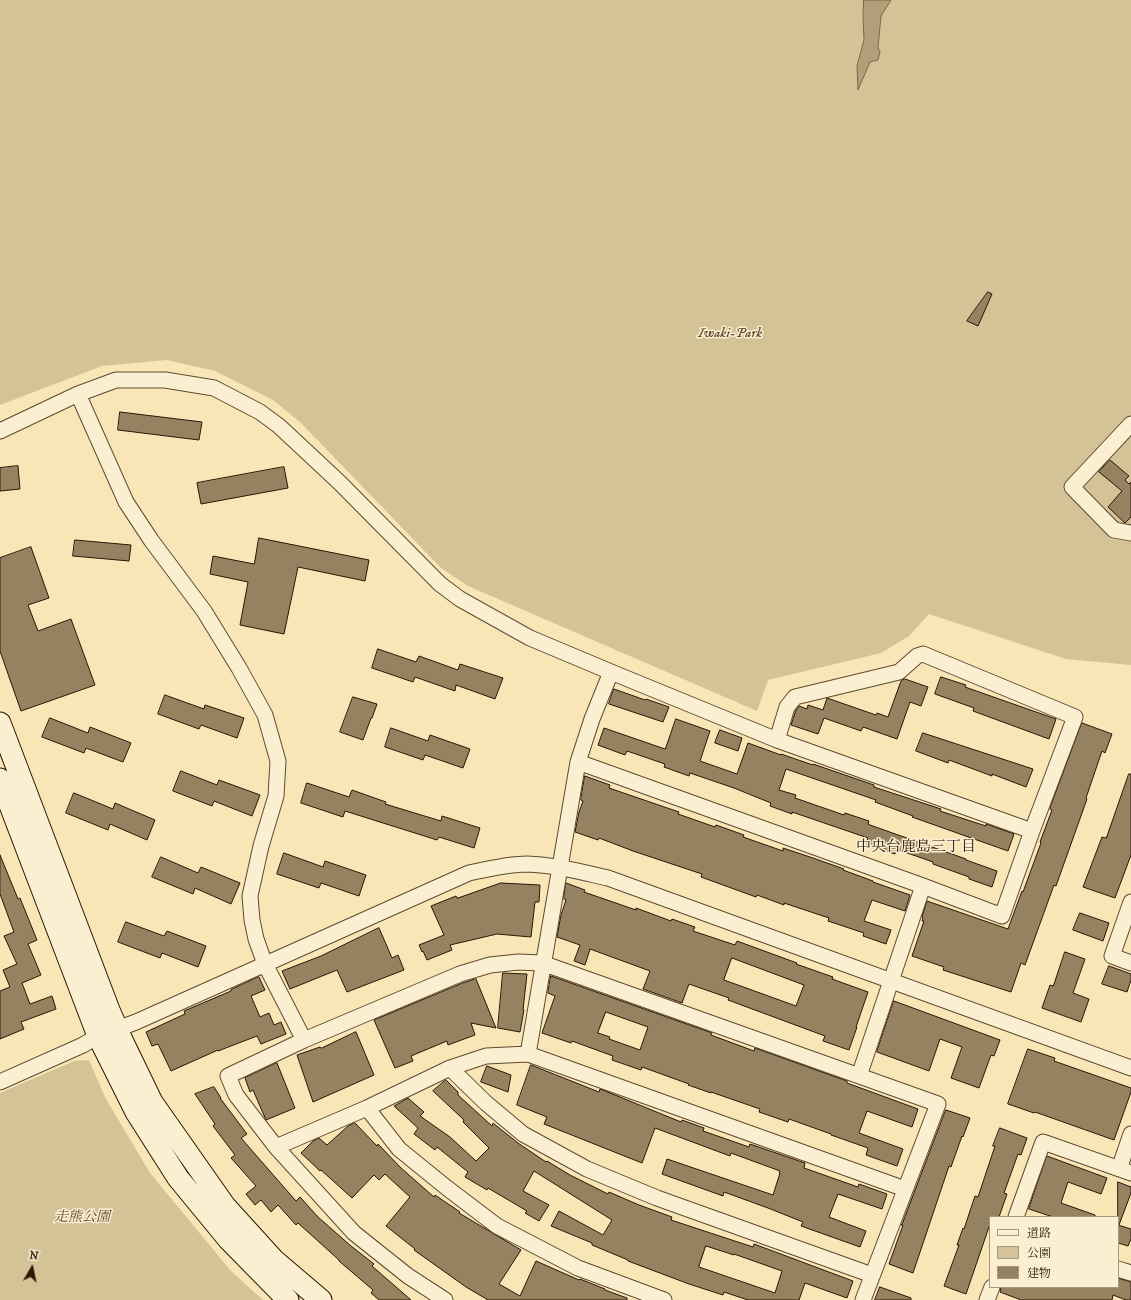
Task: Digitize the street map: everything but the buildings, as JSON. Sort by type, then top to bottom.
[{"type":"street","points":[[0,430],[78,394],[116,380],[165,380],[214,388],[260,412],[279,426],[340,484],[440,584],[460,599],[530,638],[777,740],[1032,832]]},
{"type":"street","points":[[78,394],[126,502],[204,611],[239,668],[265,715],[278,761],[276,796],[261,846],[250,896],[252,920],[256,939],[265,964],[304,1040]]},
{"type":"street","points":[[1131,424],[1072,487],[1114,530],[1131,533]]},
{"type":"street","points":[[578,762],[923,886],[1002,916],[1075,717],[923,654],[917,656],[899,672],[795,697],[787,707],[777,740]]},
{"type":"street","points":[[528,1054],[542,963],[578,762],[592,719],[611,672]]},
{"type":"street","points":[[0,723],[136,1112],[178,1178],[229,1240],[288,1300]]},
{"type":"street","points":[[0,779],[107,1032],[152,1102],[225,1206],[274,1260],[321,1300]]},
{"type":"street","points":[[0,1082],[82,1046],[107,1032],[136,1022],[469,873],[496,867],[526,864],[559,867],[608,878],[1131,1068]]},
{"type":"street","points":[[859,1076],[923,886]]},
{"type":"street","points":[[1131,902],[1112,956],[1131,963]]},
{"type":"street","points":[[445,1300],[408,1276],[354,1233],[276,1147],[236,1095],[228,1076],[304,1040],[460,974],[490,965],[518,962],[542,963],[938,1104],[863,1300]]},
{"type":"street","points":[[276,1147],[367,1108],[450,1068],[486,1056],[528,1054],[905,1189]]},
{"type":"street","points":[[450,1068],[486,1103],[523,1134],[588,1169],[657,1198],[872,1275]]},
{"type":"street","points":[[367,1108],[399,1149],[497,1226],[578,1268],[664,1300]]},
{"type":"street","points":[[1016,1216],[1043,1142],[1125,1171],[1131,1134]]},
{"type":"street","points":[[1119,1269],[1131,1274]]},
{"type":"street","points":[[987,1300],[992,1288]]},
{"type":"green space","name":"Iwaki-Park","points":[[0,0],[1131,0],[1131,665],[1066,659],[929,614],[909,636],[881,653],[768,680],[757,711],[468,586],[441,568],[300,422],[273,400],[215,371],[167,360],[102,366],[0,405]]},
{"type":"green space","name":"走熊公園","points":[[89,1060],[106,1099],[150,1173],[231,1271],[263,1300],[0,1300],[0,1093],[74,1061]]},
{"type":"shaded area","points":[[864,0],[891,0],[881,16],[878,47],[880,52],[878,60],[870,62],[858,90],[857,66],[864,40]]},
{"type":"district","name":"中央台鹿島三丁目","points":[[916,848]]}]
